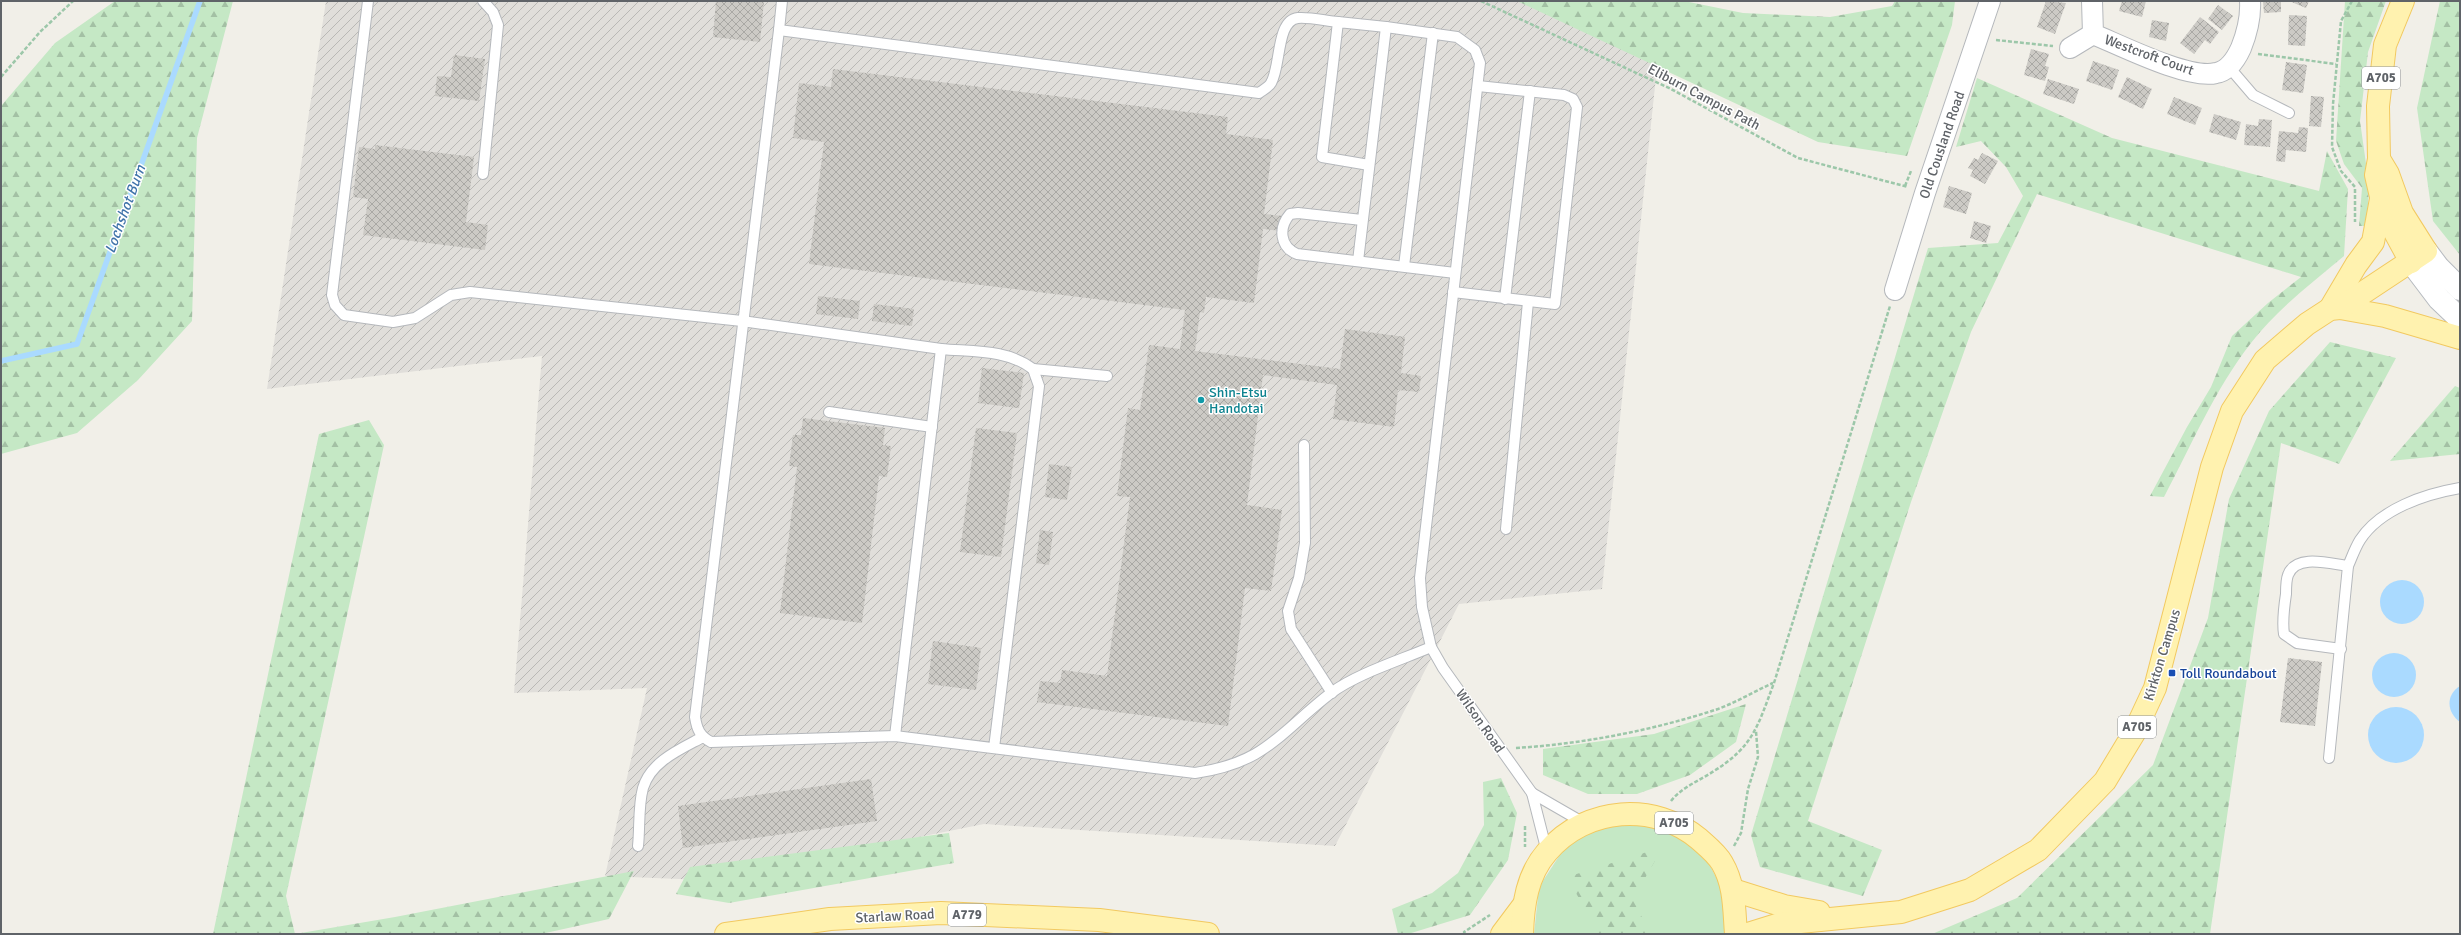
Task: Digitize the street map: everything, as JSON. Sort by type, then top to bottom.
[{"type":"main road","name":"A705","points":[[2403,1],[2385,45],[2378,106],[2379,159],[2376,175],[2386,214],[2415,251]]},
{"type":"main road","name":"A705","points":[[2379,159],[2388,174],[2415,251]]},
{"type":"main road","name":"A705","points":[[2334,306],[2373,242],[2381,196]]},
{"type":"main road","points":[[2415,251],[2438,267],[2460,289]]},
{"type":"main road","points":[[2415,251],[2435,294],[2460,319]]},
{"type":"main road","name":"Kirkton Campus","points":[[1842,916],[1901,912],[1970,890],[2038,850],[2105,781],[2134,733],[2155,688],[2212,467],[2232,410],[2266,360],[2290,338],[2415,251]]},
{"type":"main road","points":[[2334,306],[2385,316],[2460,338]]},
{"type":"main road","name":"A705","points":[[1522,934],[1523,906],[1532,876],[1547,852],[1566,834],[1584,823],[1625,813],[1658,817],[1686,828],[1710,849],[1724,866],[1733,890],[1736,934]]},
{"type":"main road","name":"A705","points":[[1733,890],[1784,906],[1842,916]]},
{"type":"main road","points":[[1502,934],[1523,906]]},
{"type":"main road","name":"Starlaw Road","points":[[726,934],[830,919],[941,913],[1098,927],[1208,934]]},
{"type":"main road","name":"A705","points":[[1748,934],[1780,924],[1842,916]]},
{"type":"street","name":"Old Cousland Road","points":[[1895,290],[1925,193],[1990,1]]},
{"type":"street","name":"Westcroft Court","points":[[2092,1],[2092,34]]},
{"type":"street","points":[[2234,59],[2247,34],[2250,1]]},
{"type":"street","name":"Westcroft Court","points":[[2070,48],[2092,34]]},
{"type":"street","name":"Westcroft Court","points":[[2092,34],[2192,73],[2216,74],[2234,59]]},
{"type":"lane","points":[[368,1],[332,295],[335,306],[344,315],[393,322],[414,318],[451,295],[470,292],[742,321],[942,349],[1006,355],[1022,361],[1033,369],[1107,376]]},
{"type":"lane","points":[[483,174],[498,25],[493,12],[484,1]]},
{"type":"lane","points":[[779,30],[1259,93],[1271,84],[1278,64],[1284,28],[1288,21],[1297,18],[1386,27],[1457,37],[1475,50],[1480,63],[1478,86],[1420,578],[1422,607],[1431,647],[1332,693],[1271,746],[1245,761],[1219,770],[1195,773],[1170,771],[895,736],[720,743],[711,742],[703,738],[696,729],[695,717],[782,1]]},
{"type":"lane","points":[[1338,22],[1322,157],[1369,165]]},
{"type":"lane","points":[[1358,261],[1386,27]]},
{"type":"lane","points":[[1404,266],[1433,33]]},
{"type":"lane","points":[[2234,59],[2253,94],[2289,113]]},
{"type":"lane","points":[[1453,292],[1554,304],[1577,106],[1573,99],[1564,95],[1478,86]]},
{"type":"lane","points":[[1505,299],[1530,91]]},
{"type":"lane","points":[[1362,220],[1298,212],[1290,214],[1286,219],[1283,232],[1284,244],[1287,249],[1297,254],[1455,273]]},
{"type":"lane","points":[[1506,529],[1528,302]]},
{"type":"lane","points":[[895,736],[942,349]]},
{"type":"lane","points":[[994,748],[1039,386],[1033,369]]},
{"type":"lane","points":[[829,412],[932,427]]},
{"type":"lane","points":[[1304,445],[1305,543],[1299,578],[1288,611],[1291,629],[1332,693]]},
{"type":"lane","points":[[2329,758],[2341,649],[2348,566],[2361,540],[2380,519],[2410,503],[2441,491],[2460,488]]},
{"type":"lane","points":[[2341,649],[2297,643],[2284,634],[2282,624],[2288,575],[2292,568],[2300,563],[2310,561],[2348,566]]},
{"type":"lane","name":"Wilson Road","points":[[1431,647],[1500,749],[1532,793],[1547,852]]},
{"type":"lane","points":[[638,846],[643,788],[654,769],[673,753],[703,738]]},
{"type":"lane","name":"Wilson Road","points":[[1532,793],[1584,823]]},
{"type":"path","points":[[1,76],[40,32],[72,1]]},
{"type":"path","name":"Eliburn Campus Path","points":[[1481,1],[1671,89],[1798,158],[1925,193]]},
{"type":"path","points":[[1980,33],[1995,40],[2070,48]]},
{"type":"path","points":[[2234,59],[2336,64]]},
{"type":"path","points":[[1658,817],[1680,791],[1726,764],[1743,750],[1756,731],[1774,683],[1895,290]]},
{"type":"path","points":[[1500,749],[1541,746],[1636,731],[1718,708],[1774,683]]},
{"type":"path","points":[[1724,866],[1741,833],[1748,789],[1758,757],[1756,731]]},
{"type":"path","points":[[1517,748],[1520,753]]},
{"type":"path","points":[[1525,854],[1525,826],[1538,815]]},
{"type":"path","points":[[1465,934],[1464,932],[1495,909]]},
{"type":"shaded area","points":[[326,1],[1664,1],[1602,589],[1459,604],[1335,846],[984,824],[704,880],[605,876],[647,688],[514,693],[542,356],[267,389]]},
{"type":"green space","points":[[115,1],[233,1],[197,138],[192,321],[138,380],[77,433],[1,454],[1,106],[55,43]]},
{"type":"green space","points":[[1517,1],[1684,1],[1743,13],[1830,17],[1892,6],[1895,1],[1955,1],[1952,25],[1907,156],[1818,142]]},
{"type":"green space","points":[[2345,1],[2386,1],[2368,52],[2360,121],[2369,185],[2367,226],[2359,226],[2362,188],[2344,164],[2336,141]]},
{"type":"green space","points":[[2440,1],[2460,1],[2460,255],[2433,221],[2417,108]]},
{"type":"green space","points":[[1977,78],[2112,138],[2319,191],[2327,151],[2348,189],[2344,256],[2283,308],[2251,343],[2226,379],[2215,398],[2164,497],[2150,496],[2187,427],[2211,387],[2232,336],[2268,303],[2301,277],[2037,194],[1971,332],[1911,502],[1808,821],[1882,850],[1863,896],[1760,867],[1751,835],[1928,248],[1998,243],[2023,196],[2006,167],[1981,141],[1956,147]]},
{"type":"green space","points":[[2330,342],[2396,358],[2339,464],[2281,443],[2210,934],[1932,934],[2017,898],[2153,765],[2208,618],[2229,499],[2269,411]]},
{"type":"green space","points":[[2455,386],[2460,388],[2460,454],[2390,461]]},
{"type":"green space","points":[[369,420],[384,445],[286,896],[295,934],[213,934],[319,434]]},
{"type":"green space","points":[[1746,704],[1736,742],[1690,775],[1637,794],[1588,794],[1543,775],[1543,749],[1654,734]]},
{"type":"green space","points":[[1501,778],[1517,813],[1508,860],[1470,915],[1408,934],[1398,934],[1392,909],[1432,893],[1458,873],[1484,825],[1483,782]]},
{"type":"green space","points":[[1626,822],[1654,825],[1681,836],[1706,858],[1726,896],[1726,934],[1534,934],[1539,887],[1563,850],[1592,830]]},
{"type":"green space","points":[[949,833],[954,863],[729,903],[676,894],[690,867]]},
{"type":"green space","points":[[1663,847],[1633,899],[1650,934],[1599,934],[1567,877]]},
{"type":"green space","points":[[634,871],[609,919],[541,934],[295,934],[395,917]]},
{"type":"water","points":[[2402,580],[2414,584],[2420,590],[2424,602],[2420,614],[2414,620],[2402,624],[2390,620],[2384,614],[2380,602],[2384,590],[2390,584]]},
{"type":"water","points":[[2394,653],[2406,657],[2412,663],[2416,675],[2412,687],[2406,693],[2394,697],[2382,693],[2376,687],[2372,675],[2376,663],[2382,657]]},
{"type":"water","points":[[2460,686],[2460,722],[2452,714],[2450,709],[2450,699],[2455,690]]},
{"type":"water","points":[[2396,707],[2407,709],[2416,715],[2422,724],[2424,735],[2422,746],[2416,755],[2407,761],[2396,763],[2385,761],[2376,755],[2370,746],[2368,735],[2370,724],[2376,715],[2385,709]]},
{"type":"building","points":[[716,1],[764,1],[760,42],[713,37]]},
{"type":"building","points":[[2046,1],[2066,3],[2055,34],[2037,27]]},
{"type":"building","points":[[2122,1],[2146,1],[2142,17],[2119,11]]},
{"type":"building","points":[[2263,1],[2281,1],[2281,12],[2264,13]]},
{"type":"building","points":[[2289,1],[2309,1],[2306,8]]},
{"type":"building","points":[[2218,5],[2233,16],[2222,30],[2208,19]]},
{"type":"building","points":[[2289,15],[2307,16],[2305,46],[2288,45]]},
{"type":"building","points":[[2200,17],[2219,32],[2210,44],[2205,40],[2194,54],[2180,43]]},
{"type":"building","points":[[2152,20],[2169,23],[2166,41],[2149,37]]},
{"type":"building","points":[[2031,49],[2049,54],[2045,66],[2049,67],[2045,81],[2024,75]]},
{"type":"building","points":[[454,55],[485,59],[479,101],[435,96],[437,76],[451,77]]},
{"type":"building","points":[[2093,61],[2119,70],[2112,90],[2086,81]]},
{"type":"building","points":[[2286,62],[2307,65],[2303,93],[2282,90]]},
{"type":"building","name":"Shin-Etsu Handotai","points":[[833,69],[1228,117],[1226,134],[1273,140],[1264,214],[1283,216],[1281,231],[1263,229],[1254,303],[1206,297],[1204,313],[1200,312],[1195,351],[1340,369],[1345,329],[1405,337],[1401,373],[1421,376],[1419,392],[1398,390],[1394,427],[1333,419],[1337,385],[1263,375],[1247,505],[1282,510],[1271,591],[1245,588],[1228,726],[1037,702],[1040,681],[1060,683],[1062,670],[1107,676],[1130,497],[1117,496],[1128,408],[1140,410],[1149,345],[1180,349],[1185,310],[809,264],[824,142],[793,138],[799,83],[831,87]]},
{"type":"building","points":[[2127,77],[2152,89],[2143,109],[2118,97]]},
{"type":"building","points":[[2048,79],[2079,89],[2074,104],[2043,94]]},
{"type":"building","points":[[2311,96],[2324,97],[2321,127],[2309,126]]},
{"type":"building","points":[[2174,97],[2202,108],[2195,125],[2167,114]]},
{"type":"building","points":[[2214,114],[2241,122],[2236,140],[2209,132]]},
{"type":"building","points":[[2259,119],[2272,120],[2270,147],[2244,145],[2246,124],[2258,126]]},
{"type":"building","points":[[2299,127],[2308,128],[2306,152],[2286,150],[2285,162],[2276,161],[2279,131],[2298,133]]},
{"type":"building","points":[[375,145],[474,157],[466,222],[488,225],[485,250],[363,235],[368,199],[353,197],[359,147],[375,149]]},
{"type":"building","points":[[1982,153],[1998,161],[1985,184],[1970,176],[1973,170],[1968,168],[1974,158],[1978,160]]},
{"type":"building","points":[[1949,186],[1972,193],[1966,214],[1943,207]]},
{"type":"building","points":[[1974,221],[1991,226],[1986,243],[1970,238]]},
{"type":"building","points":[[818,296],[860,301],[858,319],[816,314]]},
{"type":"building","points":[[874,304],[914,309],[912,326],[872,321]]},
{"type":"building","points":[[982,368],[1024,373],[1019,408],[978,403]]},
{"type":"building","points":[[803,418],[885,428],[883,445],[891,446],[887,477],[879,476],[862,623],[780,613],[797,467],[789,466],[793,435],[801,435]]},
{"type":"building","points":[[976,428],[1017,433],[1001,557],[960,552]]},
{"type":"building","points":[[1049,464],[1072,467],[1067,500],[1045,497]]},
{"type":"building","points":[[1040,530],[1053,532],[1049,565],[1036,563]]},
{"type":"building","points":[[933,641],[981,648],[976,690],[928,684]]},
{"type":"building","points":[[2288,658],[2322,662],[2315,726],[2280,722]]},
{"type":"building","points":[[871,779],[877,821],[683,848],[678,806]]},
{"type":"waterway","name":"Lochshot Burn","points":[[1,361],[77,344],[200,1]]},
{"type":"place","name":"Shin-Etsu Handotai","points":[[1201,400]]},
{"type":"place","name":"Toll Roundabout","points":[[2172,673]]}]
